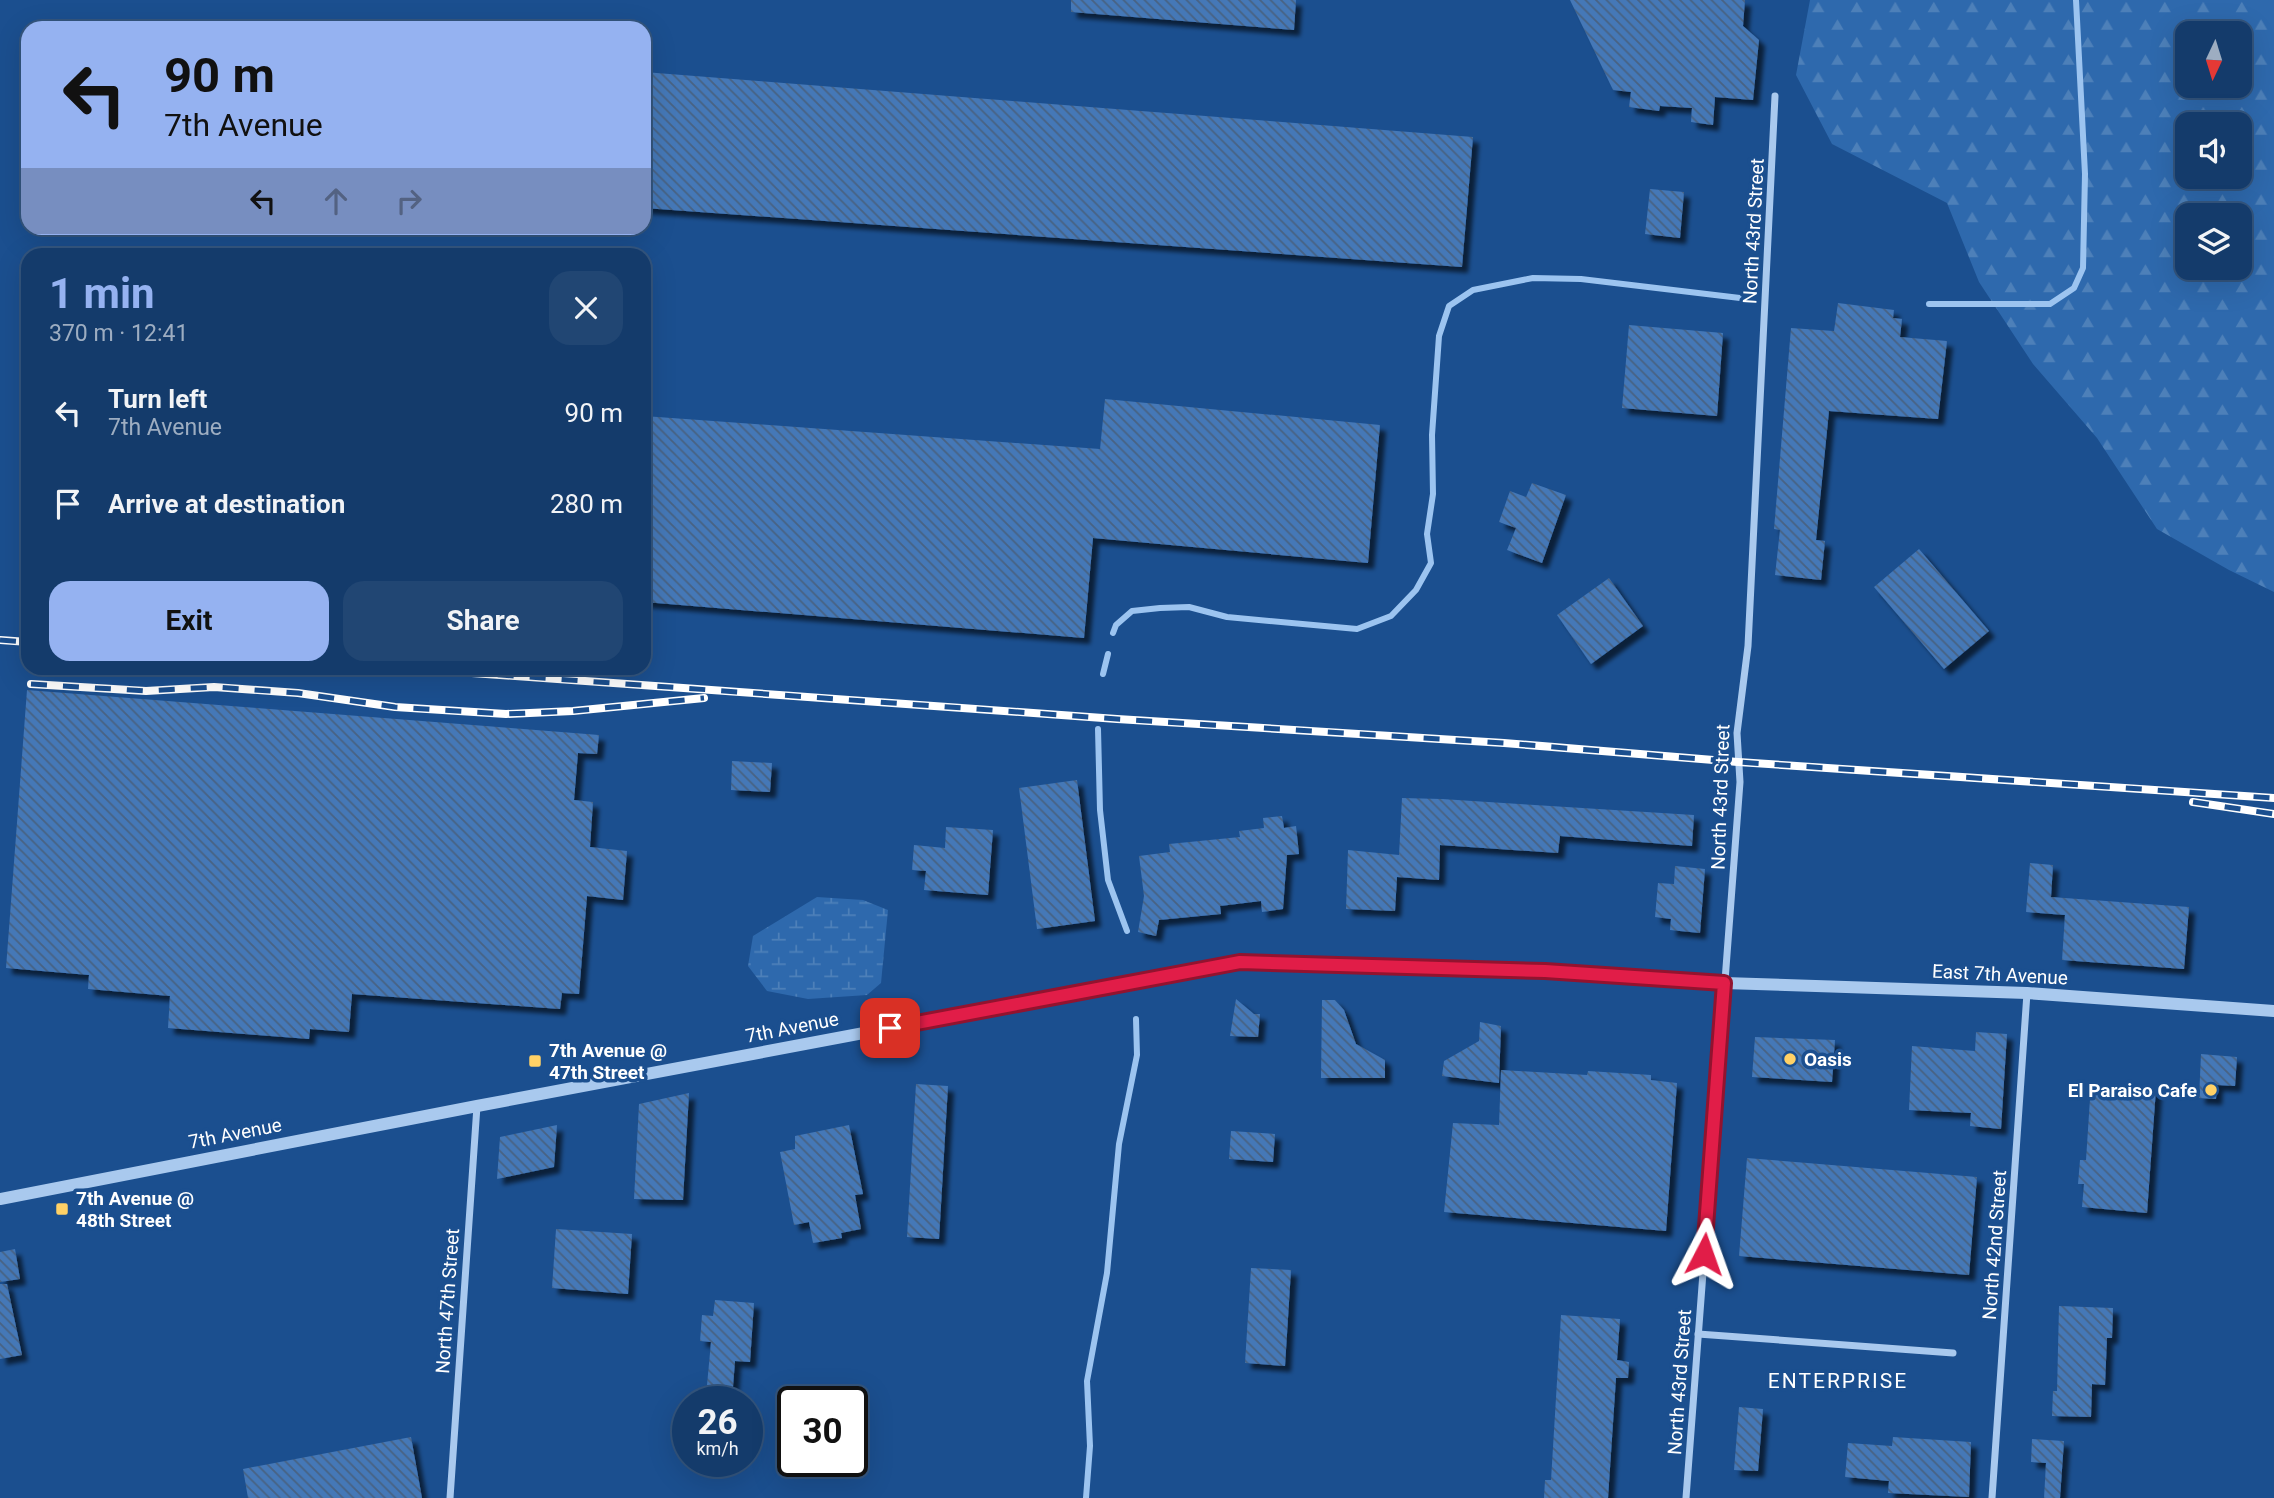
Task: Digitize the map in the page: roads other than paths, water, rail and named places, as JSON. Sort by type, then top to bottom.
[{"type":"street","name":"North 43rd Street","points":[[1686,1498],[1740,782],[1737,733],[1748,646],[1775,96]]},
{"type":"street","name":"7th Avenue","points":[[0,1199],[1240,962],[1569,972],[1724,983]]},
{"type":"street","name":"East 7th Avenue","points":[[1724,983],[2028,993],[2274,1011]]},
{"type":"street","name":"North 42nd Street","points":[[1992,1498],[2028,993]]},
{"type":"street","name":"North 47th Street","points":[[450,1498],[477,1106]]},
{"type":"street","points":[[1698,1335],[1953,1353]]},
{"type":"waterway","points":[[1929,304],[2050,304],[2074,288],[2083,268],[2085,174],[2076,0]]},
{"type":"waterway","points":[[1113,633],[1116,625],[1132,611],[1160,608],[1189,607],[1227,617],[1357,629],[1391,616],[1416,590],[1431,563],[1427,534],[1433,494],[1432,435],[1439,336],[1449,306],[1473,290],[1533,278],[1581,279],[1740,298]]},
{"type":"waterway","points":[[1103,674],[1108,654]]},
{"type":"waterway","points":[[1098,729],[1100,810],[1108,880],[1127,931]]},
{"type":"waterway","points":[[1086,1498],[1090,1446],[1087,1381],[1107,1273],[1119,1144],[1137,1055],[1136,1019]]},
{"type":"railway","points":[[0,640],[21,642]]},
{"type":"railway","points":[[500,675],[2274,798]]},
{"type":"railway","points":[[31,684],[146,691],[214,687],[298,693],[395,707],[506,714],[573,711],[704,698]]},
{"type":"railway","points":[[2193,802],[2274,814]]},
{"type":"place","name":"Oasis","points":[[1790,1059]]},
{"type":"place","name":"7th Avenue @ 47th Street","points":[[535,1061]]},
{"type":"place","name":"El Paraiso Cafe","points":[[2211,1090]]},
{"type":"place","name":"7th Avenue @ 48th Street","points":[[62,1209]]},
{"type":"district","name":"ENTERPRISE","points":[[1838,1381]]}]
